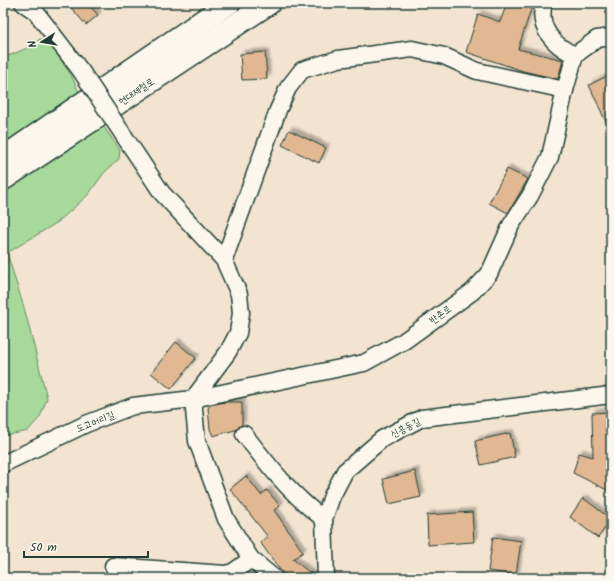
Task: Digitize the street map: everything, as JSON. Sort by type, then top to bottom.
[{"type":"highway","name":"현대제철로","points":[[3,158],[229,3]]},
{"type":"highway","name":"현대제철로","points":[[3,179],[269,3]]},
{"type":"street","points":[[23,3],[35,11],[81,72],[162,193],[224,260],[238,294],[241,314],[238,333],[228,352],[193,399],[197,441],[226,519],[251,559],[274,578]]},
{"type":"street","points":[[544,3],[542,16],[553,41],[561,49],[575,55],[597,39],[611,37]]},
{"type":"street","points":[[224,260],[278,110],[288,88],[302,70],[338,59],[412,49],[444,56],[477,71],[565,90]]},
{"type":"street","name":"반촌로","points":[[193,399],[364,363],[404,341],[439,314],[472,292],[490,274],[511,225],[530,196],[550,156],[565,90],[575,55]]},
{"type":"street","name":"신흥동길","points":[[326,578],[324,519],[332,496],[345,471],[382,439],[422,418],[611,395]]},
{"type":"street","name":"도고머리길","points":[[3,464],[86,424],[133,406],[193,399]]},
{"type":"street","points":[[244,434],[287,487],[305,506],[324,519]]},
{"type":"street","points":[[113,566],[225,574],[233,572],[251,559]]},
{"type":"green space","points":[[40,39],[48,40],[71,75],[77,88],[120,150],[119,159],[104,173],[88,195],[58,222],[7,253],[25,311],[47,398],[40,417],[28,431],[3,436],[3,58],[25,49]]},
{"type":"building","points":[[67,3],[87,3],[98,15],[86,25]]},
{"type":"building","points":[[507,3],[533,3],[518,49],[563,60],[558,79],[523,71],[466,52],[478,14],[500,22]]},
{"type":"building","points":[[265,52],[267,79],[242,80],[240,54]]},
{"type":"building","points":[[611,74],[611,133],[589,85]]},
{"type":"building","points":[[289,130],[326,148],[319,163],[282,145]]},
{"type":"building","points":[[507,169],[528,179],[508,213],[489,203]]},
{"type":"building","points":[[176,342],[196,358],[171,389],[151,373]]},
{"type":"building","points":[[225,402],[242,402],[242,425],[235,430],[213,436],[210,429],[208,408],[210,405]]},
{"type":"building","points":[[611,412],[611,492],[573,473],[579,453],[593,457],[592,413]]},
{"type":"building","points":[[510,433],[515,457],[481,465],[475,441]]},
{"type":"building","points":[[415,471],[421,497],[389,504],[383,479]]},
{"type":"building","points":[[246,476],[261,495],[267,490],[280,506],[274,510],[303,552],[293,559],[316,578],[289,578],[280,570],[260,542],[268,537],[230,489]]},
{"type":"building","points":[[583,498],[611,519],[598,538],[570,517]]},
{"type":"building","points":[[472,512],[474,542],[428,545],[427,515]]},
{"type":"building","points":[[493,537],[521,541],[516,575],[488,571]]}]
